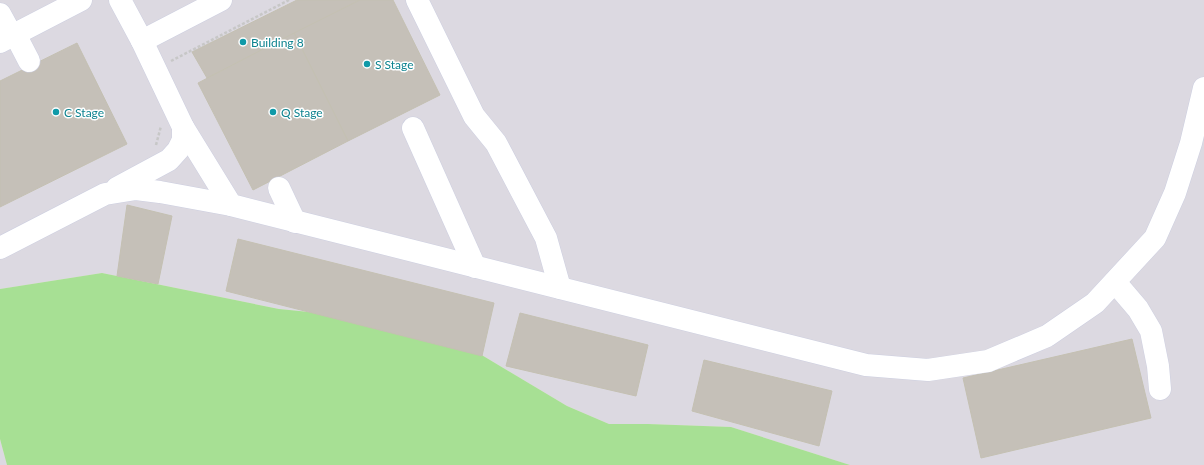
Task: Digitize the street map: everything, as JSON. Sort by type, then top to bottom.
[{"type":"lane","points":[[9,38],[82,0]]},
{"type":"lane","points":[[120,0],[183,127],[231,205]]},
{"type":"lane","points":[[142,42],[196,6],[221,0]]},
{"type":"lane","points":[[417,0],[474,116],[496,143],[546,238],[560,288]]},
{"type":"lane","points":[[0,14],[9,38],[29,61]]},
{"type":"lane","points":[[105,194],[136,189],[231,205],[866,365],[928,370],[988,360],[1047,336],[1095,303],[1154,238],[1177,186],[1191,143],[1204,88]]},
{"type":"lane","points":[[0,248],[169,160],[178,150],[183,140],[183,127]]},
{"type":"lane","points":[[413,128],[475,267]]},
{"type":"lane","points":[[279,188],[296,222]]},
{"type":"lane","points":[[1115,282],[1138,309],[1151,331],[1158,366],[1160,389]]},
{"type":"path","points":[[154,66],[164,60],[165,64],[289,0]]},
{"type":"path","points":[[155,148],[161,127],[158,120]]},
{"type":"shaded area","points":[[0,0],[1204,0],[1204,465],[850,465],[731,427],[609,424],[567,406],[460,342],[360,317],[279,309],[102,273],[0,289]]},
{"type":"shaded area","points":[[0,439],[7,465],[0,465]]},
{"type":"green space","points":[[102,273],[279,309],[360,317],[460,342],[567,406],[609,424],[731,427],[850,465],[7,465],[0,439],[0,289]]},
{"type":"building","name":"Building 8","points":[[297,0],[360,0],[207,78],[192,52]]},
{"type":"building","name":"S Stage","points":[[360,0],[393,0],[440,95],[348,141],[294,33]]},
{"type":"building","name":"Q Stage","points":[[294,33],[348,141],[253,190],[198,83]]},
{"type":"building","name":"C Stage","points":[[77,43],[127,144],[0,207],[0,81]]},
{"type":"building","points":[[127,205],[172,216],[158,284],[117,276]]},
{"type":"building","points":[[238,239],[494,303],[482,356],[226,291]]},
{"type":"building","points":[[520,313],[648,345],[636,396],[506,366]]},
{"type":"building","points":[[1132,339],[1151,418],[981,458],[963,378]]},
{"type":"building","points":[[704,360],[832,391],[819,446],[692,411]]},
{"type":"place","name":"Building 8","points":[[243,42]]},
{"type":"place","name":"S Stage","points":[[367,64]]},
{"type":"place","name":"C Stage","points":[[56,112]]},
{"type":"place","name":"Q Stage","points":[[273,112]]}]
